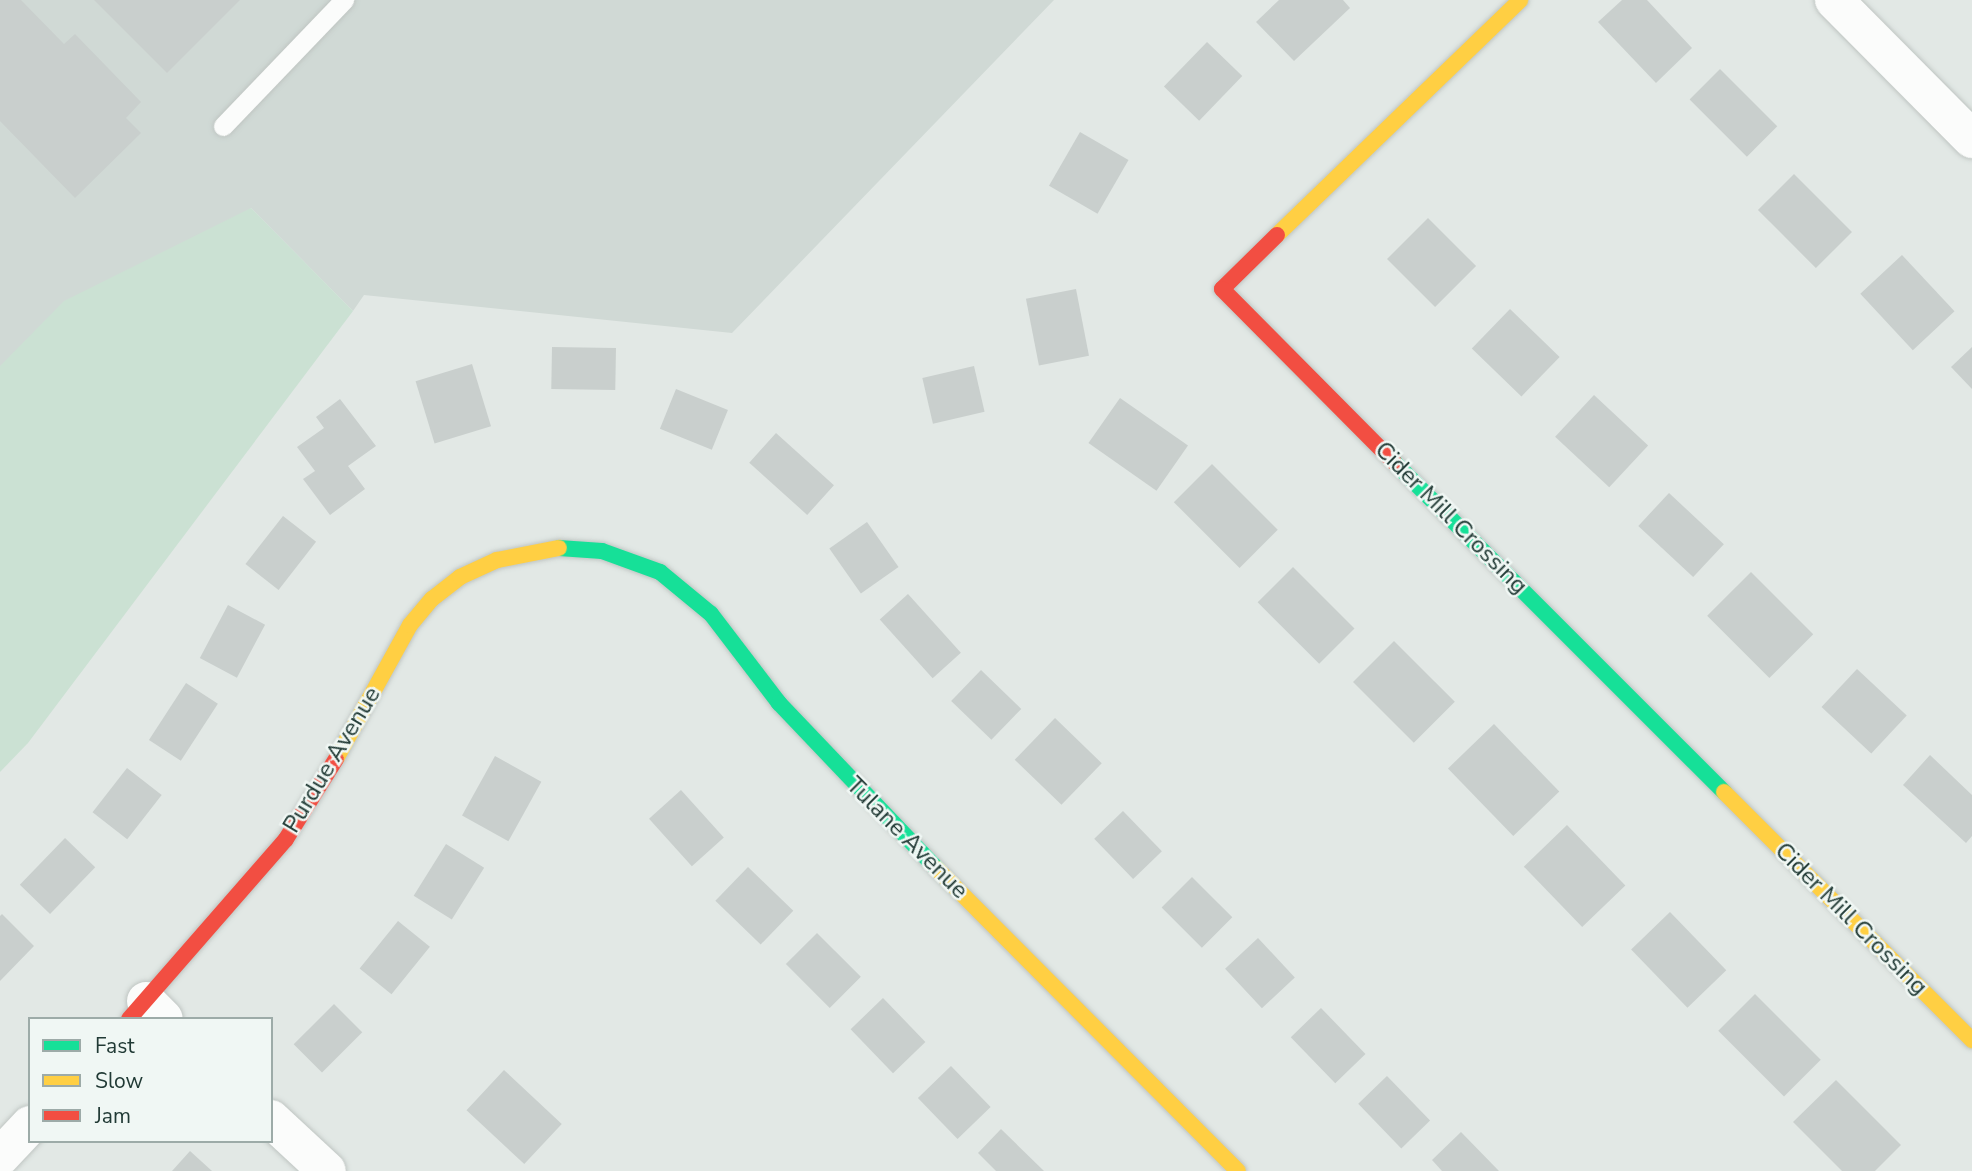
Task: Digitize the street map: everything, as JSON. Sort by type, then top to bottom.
[{"type":"street","name":"Cider Mill Crossing","points":[[1520,0],[1222,289],[1972,1040]]},
{"type":"street","points":[[1834,0],[1972,139]]},
{"type":"street","name":"Purdue Avenue","points":[[146,1013],[286,839],[323,784],[410,625],[432,598],[460,577],[497,560],[560,548]]},
{"type":"street","name":"Tulane Avenue","points":[[560,548],[602,551],[634,560],[684,588],[711,614],[779,703],[842,773],[1238,1171]]},
{"type":"street","points":[[273,1121],[327,1171]]},
{"type":"street","points":[[0,1157],[28,1127]]},
{"type":"lane","points":[[223,126],[344,0]]},
{"type":"shaded area","points":[[0,0],[1054,0],[732,333],[364,295],[353,311],[251,208],[0,438]]},
{"type":"green space","points":[[251,208],[353,311],[28,743],[0,772],[0,366],[64,301]]},
{"type":"building","points":[[0,0],[21,0],[64,44],[75,34],[141,102],[126,118],[141,133],[75,198],[0,121]]},
{"type":"building","points":[[94,0],[240,0],[167,73]]},
{"type":"building","points":[[1279,0],[1343,0],[1350,8],[1294,61],[1256,22]]},
{"type":"building","points":[[1622,0],[1647,0],[1692,48],[1656,83],[1598,22]]},
{"type":"building","points":[[1207,42],[1242,76],[1199,121],[1164,87]]},
{"type":"building","points":[[1720,69],[1777,126],[1747,157],[1690,99]]},
{"type":"building","points":[[1080,132],[1128,160],[1097,214],[1049,186]]},
{"type":"building","points":[[1794,174],[1852,232],[1816,268],[1758,210]]},
{"type":"building","points":[[1428,218],[1476,266],[1435,307],[1387,259]]},
{"type":"building","points":[[1902,255],[1955,311],[1913,350],[1860,294]]},
{"type":"building","points":[[1076,289],[1089,356],[1039,365],[1026,299]]},
{"type":"building","points":[[1510,309],[1560,357],[1521,396],[1472,349]]},
{"type":"building","points":[[552,347],[616,348],[615,390],[551,389]]},
{"type":"building","points":[[1972,347],[1972,389],[1951,367]]},
{"type":"building","points":[[472,364],[491,426],[435,443],[416,381]]},
{"type":"building","points":[[974,366],[985,412],[933,424],[922,378]]},
{"type":"building","points":[[676,389],[728,410],[712,450],[660,429]]},
{"type":"building","points":[[1594,395],[1648,445],[1609,487],[1555,437]]},
{"type":"building","points":[[1120,398],[1188,446],[1156,491],[1088,443]]},
{"type":"building","points":[[340,399],[376,446],[348,466],[365,489],[330,515],[303,479],[315,471],[297,447],[324,428],[316,417]]},
{"type":"building","points":[[776,433],[834,485],[807,515],[749,463]]},
{"type":"building","points":[[1212,464],[1278,530],[1240,568],[1174,502]]},
{"type":"building","points":[[1669,493],[1724,544],[1693,577],[1638,526]]},
{"type":"building","points":[[283,516],[316,542],[279,590],[245,564]]},
{"type":"building","points":[[867,522],[899,567],[861,593],[829,548]]},
{"type":"building","points":[[1293,567],[1355,629],[1319,664],[1258,602]]},
{"type":"building","points":[[1751,572],[1813,634],[1769,678],[1707,616]]},
{"type":"building","points":[[908,594],[961,653],[933,678],[880,619]]},
{"type":"building","points":[[228,605],[265,625],[237,678],[200,658]]},
{"type":"building","points":[[1394,641],[1455,702],[1414,743],[1353,682]]},
{"type":"building","points":[[1857,669],[1907,715],[1871,753],[1822,707]]},
{"type":"building","points":[[981,670],[1021,709],[991,740],[951,701]]},
{"type":"building","points":[[186,683],[218,704],[181,761],[149,740]]},
{"type":"building","points":[[1055,718],[1102,763],[1061,805],[1015,760]]},
{"type":"building","points":[[1494,724],[1559,792],[1513,836],[1448,768]]},
{"type":"building","points":[[1930,755],[1972,795],[1972,836],[1966,843],[1903,785]]},
{"type":"building","points":[[495,756],[541,782],[508,841],[462,815]]},
{"type":"building","points":[[127,768],[162,795],[127,839],[93,812]]},
{"type":"building","points":[[681,790],[724,838],[692,866],[649,819]]},
{"type":"building","points":[[1123,811],[1162,851],[1133,879],[1094,839]]},
{"type":"building","points":[[1567,825],[1625,885],[1582,927],[1524,867]]},
{"type":"building","points":[[65,838],[95,867],[50,914],[20,885]]},
{"type":"building","points":[[446,844],[484,868],[452,920],[414,896]]},
{"type":"building","points":[[748,867],[793,911],[761,945],[715,901]]},
{"type":"building","points":[[1192,877],[1232,917],[1202,948],[1162,907]]},
{"type":"building","points":[[1670,912],[1726,970],[1687,1008],[1631,950]]},
{"type":"building","points":[[2,914],[34,946],[0,981],[0,916]]},
{"type":"building","points":[[398,921],[430,947],[391,994],[360,968]]},
{"type":"building","points":[[817,933],[861,977],[830,1008],[786,964]]},
{"type":"building","points":[[1258,938],[1295,977],[1262,1008],[1225,969]]},
{"type":"building","points":[[1755,994],[1821,1060],[1784,1097],[1718,1031]]},
{"type":"building","points":[[883,998],[925,1042],[893,1073],[851,1029]]},
{"type":"building","points":[[334,1004],[362,1032],[322,1073],[294,1044]]},
{"type":"building","points":[[1321,1008],[1365,1054],[1335,1083],[1291,1037]]},
{"type":"building","points":[[951,1066],[991,1107],[958,1139],[918,1098]]},
{"type":"building","points":[[504,1070],[562,1124],[524,1164],[466,1110]]},
{"type":"building","points":[[1387,1076],[1430,1121],[1401,1148],[1358,1104]]},
{"type":"building","points":[[1836,1080],[1901,1145],[1875,1171],[1842,1171],[1793,1122]]},
{"type":"building","points":[[1001,1129],[1044,1171],[996,1171],[978,1153]]},
{"type":"building","points":[[1461,1132],[1499,1171],[1442,1171],[1432,1160]]},
{"type":"building","points":[[190,1151],[212,1171],[172,1171]]},
{"type":"traffic: fast","points":[[1395,463],[1724,792]]},
{"type":"traffic: fast","points":[[559,548],[602,551],[660,572],[711,614],[779,703],[937,869]]},
{"type":"traffic: slow","points":[[1277,235],[1520,0]]},
{"type":"traffic: slow","points":[[336,759],[410,625],[432,599],[460,577],[497,560],[559,548]]},
{"type":"traffic: slow","points":[[1724,792],[1972,1040]]},
{"type":"traffic: slow","points":[[937,869],[1238,1171]]},
{"type":"traffic: jam","points":[[1277,235],[1222,289],[1395,463]]},
{"type":"traffic: jam","points":[[131,1017],[286,839],[336,759]]}]
